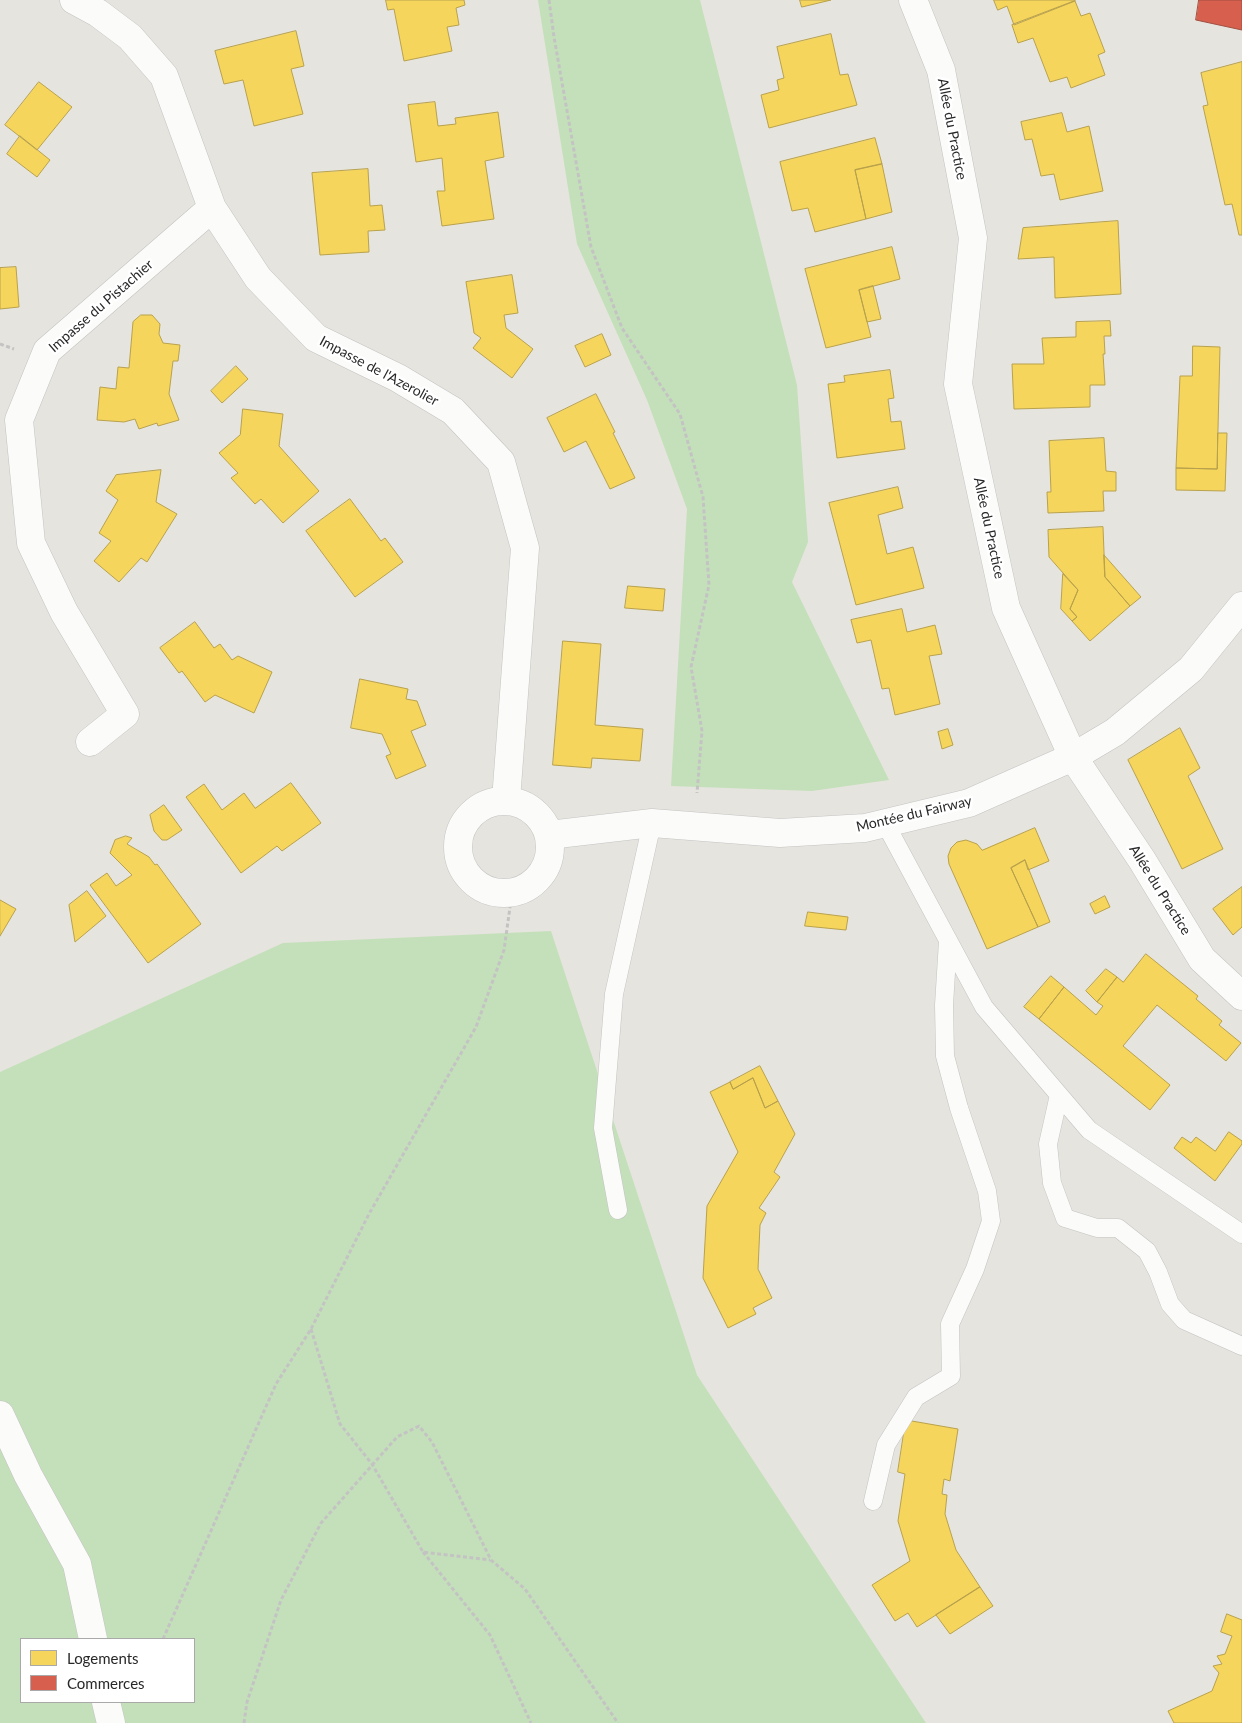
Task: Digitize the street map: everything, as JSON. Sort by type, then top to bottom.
[{"type":"street","name":"Impasse de l'Azerolier","points":[[74,0],[98,13],[130,37],[164,76],[212,208],[258,278],[316,338],[398,378],[453,411],[500,462],[525,548],[506,800]]},
{"type":"street","name":"Allée du Practice","points":[[913,0],[941,70],[973,238],[958,384],[1006,608],[1073,757],[1142,860],[1202,959],[1242,996]]},
{"type":"street","name":"Impasse du Pistachier","points":[[90,742],[125,714],[64,612],[31,543],[19,420],[47,351],[212,208]]},
{"type":"street","name":"Montée du Fairway","points":[[549,835],[652,823],[780,833],[865,828],[969,803],[1073,757],[1115,732],[1191,668],[1242,606]]},
{"type":"street","points":[[506,800],[520,803],[533,810],[543,821],[549,835],[551,850],[547,865],[539,878],[527,888],[512,893],[497,893],[482,888],[470,878],[462,865],[458,850],[460,835],[466,821],[477,810],[490,803],[506,800]]},
{"type":"street","points":[[0,1415],[28,1475],[77,1564],[93,1638]]},
{"type":"street","points":[[106,1703],[111,1723]]},
{"type":"lane","points":[[618,1210],[602,1128],[613,1003],[652,823]]},
{"type":"lane","points":[[885,823],[984,1007],[1089,1130],[1242,1234]]},
{"type":"lane","points":[[873,1501],[886,1445],[916,1397],[951,1376],[950,1324],[975,1269],[991,1221],[987,1191],[959,1108],[945,1056],[944,1004],[948,941]]},
{"type":"lane","points":[[1059,1095],[1048,1144],[1052,1184],[1065,1218],[1097,1228],[1118,1228],[1147,1251],[1158,1272],[1170,1304],[1184,1320],[1242,1346]]},
{"type":"path","points":[[549,0],[591,247],[622,328],[680,414],[703,497],[709,585],[691,666],[702,731],[694,826]]},
{"type":"path","points":[[163,1638],[276,1384],[311,1329],[369,1214],[476,1027],[504,950],[512,893]]},
{"type":"path","points":[[311,1329],[340,1424],[372,1464],[423,1552],[490,1635],[531,1723]]},
{"type":"path","points":[[244,1723],[247,1702],[281,1600],[321,1523],[397,1437],[419,1426],[432,1442],[491,1560],[526,1589],[618,1723]]},
{"type":"path","points":[[423,1552],[491,1560]]},
{"type":"green space","points":[[538,0],[700,0],[797,385],[808,542],[792,582],[889,780],[812,791],[671,786],[687,509],[647,400],[577,244]]},
{"type":"green space","points":[[551,931],[697,1375],[926,1723],[0,1723],[0,1072],[283,943]]},
{"type":"building: Logements","points":[[386,0],[464,0],[465,5],[456,8],[459,25],[447,27],[452,51],[404,61],[394,9],[388,10]]},
{"type":"building: Logements","points":[[800,0],[831,0],[802,7]]},
{"type":"building: Logements","points":[[994,0],[1075,1],[1014,25],[1007,6],[998,10]]},
{"type":"building: Logements","points":[[1075,1],[1081,16],[1090,13],[1105,52],[1098,55],[1105,75],[1071,88],[1067,77],[1050,82],[1033,38],[1018,43],[1012,25]]},
{"type":"building: Logements","points":[[296,31],[304,66],[291,69],[303,114],[254,126],[243,80],[224,84],[215,51]]},
{"type":"building: Logements","points":[[831,34],[840,75],[848,74],[857,105],[769,128],[761,95],[779,90],[777,80],[784,78],[777,47]]},
{"type":"building: Logements","points":[[1242,62],[1242,235],[1239,235],[1232,204],[1225,205],[1203,106],[1208,105],[1201,73]]},
{"type":"building: Logements","points":[[39,82],[72,107],[37,150],[5,125]]},
{"type":"building: Logements","points":[[435,102],[438,126],[456,124],[455,118],[498,112],[504,157],[485,161],[494,219],[442,226],[437,191],[445,191],[442,158],[416,162],[408,105]]},
{"type":"building: Logements","points":[[1062,113],[1067,132],[1089,126],[1103,191],[1060,200],[1054,174],[1041,176],[1032,139],[1025,140],[1021,122]]},
{"type":"building: Logements","points":[[20,136],[50,160],[37,177],[7,154]]},
{"type":"building: Logements","points":[[875,138],[882,164],[855,170],[866,219],[815,232],[808,208],[792,211],[780,162]]},
{"type":"building: Logements","points":[[882,164],[892,212],[866,219],[855,170]]},
{"type":"building: Logements","points":[[368,169],[370,206],[382,205],[385,230],[368,231],[369,252],[320,255],[312,173]]},
{"type":"building: Logements","points":[[1118,221],[1121,294],[1055,298],[1054,257],[1018,259],[1023,228]]},
{"type":"building: Logements","points":[[892,247],[900,279],[859,290],[871,337],[826,348],[805,269]]},
{"type":"building: Logements","points":[[16,267],[19,307],[0,309],[0,268]]},
{"type":"building: Logements","points":[[512,275],[518,313],[504,315],[506,328],[533,349],[512,378],[473,348],[481,338],[474,333],[466,282]]},
{"type":"building: Logements","points":[[873,286],[881,319],[867,322],[859,290]]},
{"type":"building: Logements","points":[[141,315],[152,315],[160,324],[159,334],[163,343],[180,345],[178,361],[173,361],[169,394],[179,420],[158,426],[157,423],[139,429],[135,419],[124,422],[97,420],[100,387],[116,389],[118,367],[129,368],[133,322]]},
{"type":"building: Logements","points":[[1110,321],[1111,336],[1104,336],[1105,385],[1090,385],[1090,407],[1014,409],[1012,364],[1044,364],[1042,338],[1076,337],[1076,322]]},
{"type":"building: Logements","points":[[602,334],[611,355],[585,367],[575,346]]},
{"type":"building: Logements","points":[[1193,346],[1220,347],[1217,469],[1176,468],[1180,376],[1192,376]]},
{"type":"building: Logements","points":[[236,366],[248,379],[222,403],[211,391]]},
{"type":"building: Logements","points":[[890,370],[894,398],[888,399],[891,422],[901,421],[905,449],[837,458],[828,384],[845,382],[844,376]]},
{"type":"building: Logements","points":[[596,394],[635,478],[610,489],[586,441],[564,452],[547,418]]},
{"type":"building: Logements","points":[[243,409],[283,414],[279,446],[319,491],[283,523],[261,499],[255,504],[231,478],[238,473],[219,453],[240,435]]},
{"type":"building: Logements","points":[[1218,433],[1227,433],[1225,491],[1176,490],[1176,468],[1217,469]]},
{"type":"building: Logements","points":[[1104,438],[1106,471],[1116,472],[1116,491],[1103,491],[1104,511],[1048,513],[1047,492],[1051,492],[1049,441]]},
{"type":"building: Logements","points":[[161,470],[156,502],[177,514],[147,562],[141,558],[119,582],[94,561],[111,541],[99,533],[118,500],[106,491],[116,475]]},
{"type":"building: Logements","points":[[898,487],[903,508],[878,515],[887,554],[913,547],[924,588],[856,605],[829,503]]},
{"type":"building: Logements","points":[[350,499],[381,541],[385,538],[403,562],[355,597],[306,531]]},
{"type":"building: Logements","points":[[1103,527],[1105,577],[1130,606],[1090,641],[1072,621],[1077,617],[1070,609],[1078,590],[1049,557],[1048,530]]},
{"type":"building: Logements","points":[[1104,555],[1141,597],[1130,606],[1105,577]]},
{"type":"building: Logements","points":[[1063,574],[1078,590],[1070,609],[1077,617],[1072,621],[1061,609]]},
{"type":"building: Logements","points":[[628,586],[665,589],[663,611],[625,608]]},
{"type":"building: Logements","points":[[902,609],[907,632],[935,625],[942,654],[929,656],[940,704],[895,715],[889,688],[882,689],[871,640],[857,643],[851,620]]},
{"type":"building: Logements","points":[[195,622],[214,648],[220,644],[232,660],[238,656],[272,672],[254,713],[215,695],[205,702],[182,671],[179,673],[160,648]]},
{"type":"building: Logements","points":[[563,641],[601,644],[595,725],[643,729],[640,761],[592,758],[591,768],[553,765]]},
{"type":"building: Logements","points":[[360,679],[408,689],[406,699],[417,701],[426,725],[411,731],[426,766],[396,779],[386,756],[391,754],[382,734],[351,728]]},
{"type":"building: Logements","points":[[1180,728],[1200,768],[1188,776],[1223,849],[1182,869],[1128,760]]},
{"type":"building: Logements","points":[[948,729],[953,745],[942,749],[938,732]]},
{"type":"building: Logements","points":[[291,783],[321,823],[282,851],[277,846],[241,873],[186,797],[204,784],[222,810],[244,793],[255,808]]},
{"type":"building: Logements","points":[[164,805],[182,830],[167,840],[162,840],[154,831],[150,815]]},
{"type":"building: Logements","points":[[1035,828],[1049,861],[1028,870],[1025,860],[1011,868],[1038,927],[987,949],[949,864],[948,856],[951,848],[957,842],[966,840],[977,844],[982,850]]},
{"type":"building: Logements","points":[[126,836],[132,838],[127,844],[149,857],[155,865],[157,864],[201,924],[148,963],[90,885],[107,873],[116,886],[132,875],[110,853],[115,840]]},
{"type":"building: Logements","points":[[1025,860],[1050,922],[1038,927],[1011,868]]},
{"type":"building: Logements","points":[[1242,887],[1242,927],[1233,935],[1213,909]]},
{"type":"building: Logements","points":[[87,891],[106,916],[75,942],[69,905]]},
{"type":"building: Logements","points":[[1105,896],[1110,907],[1095,914],[1090,904]]},
{"type":"building: Logements","points":[[0,900],[16,909],[0,936]]},
{"type":"building: Logements","points":[[808,912],[848,917],[846,930],[805,926]]},
{"type":"building: Logements","points":[[1146,954],[1198,996],[1196,999],[1222,1021],[1219,1025],[1241,1043],[1226,1061],[1157,1005],[1123,1046],[1170,1085],[1150,1110],[1039,1019],[1064,987],[1096,1015],[1103,1006],[1097,1002],[1117,977],[1123,982]]},
{"type":"building: Logements","points":[[1106,969],[1117,977],[1097,1002],[1086,991]]},
{"type":"building: Logements","points":[[1051,976],[1064,987],[1039,1019],[1024,1007]]},
{"type":"building: Logements","points":[[760,1066],[778,1101],[765,1108],[753,1078],[733,1089],[730,1082]]},
{"type":"building: Logements","points":[[753,1078],[765,1108],[778,1101],[795,1134],[774,1172],[780,1177],[759,1208],[766,1213],[760,1225],[758,1269],[772,1298],[753,1308],[756,1314],[728,1328],[703,1278],[707,1206],[738,1152],[710,1092],[730,1082],[733,1089]]},
{"type":"building: Logements","points":[[1229,1132],[1242,1141],[1242,1144],[1215,1181],[1174,1148],[1182,1137],[1191,1143],[1196,1137],[1215,1151]]},
{"type":"building: Logements","points":[[906,1420],[958,1429],[950,1481],[944,1479],[942,1494],[947,1495],[945,1514],[956,1550],[980,1587],[917,1627],[908,1613],[895,1621],[872,1585],[910,1561],[898,1521],[905,1474],[898,1472]]},
{"type":"building: Logements","points":[[980,1587],[993,1606],[950,1634],[936,1615]]},
{"type":"building: Logements","points":[[1227,1614],[1242,1620],[1242,1723],[1174,1723],[1168,1711],[1212,1691],[1219,1673],[1213,1666],[1222,1664],[1217,1656],[1225,1654],[1232,1636],[1221,1632]]},
{"type":"building: Commerces","points":[[1199,0],[1242,0],[1242,30],[1196,20]]}]
